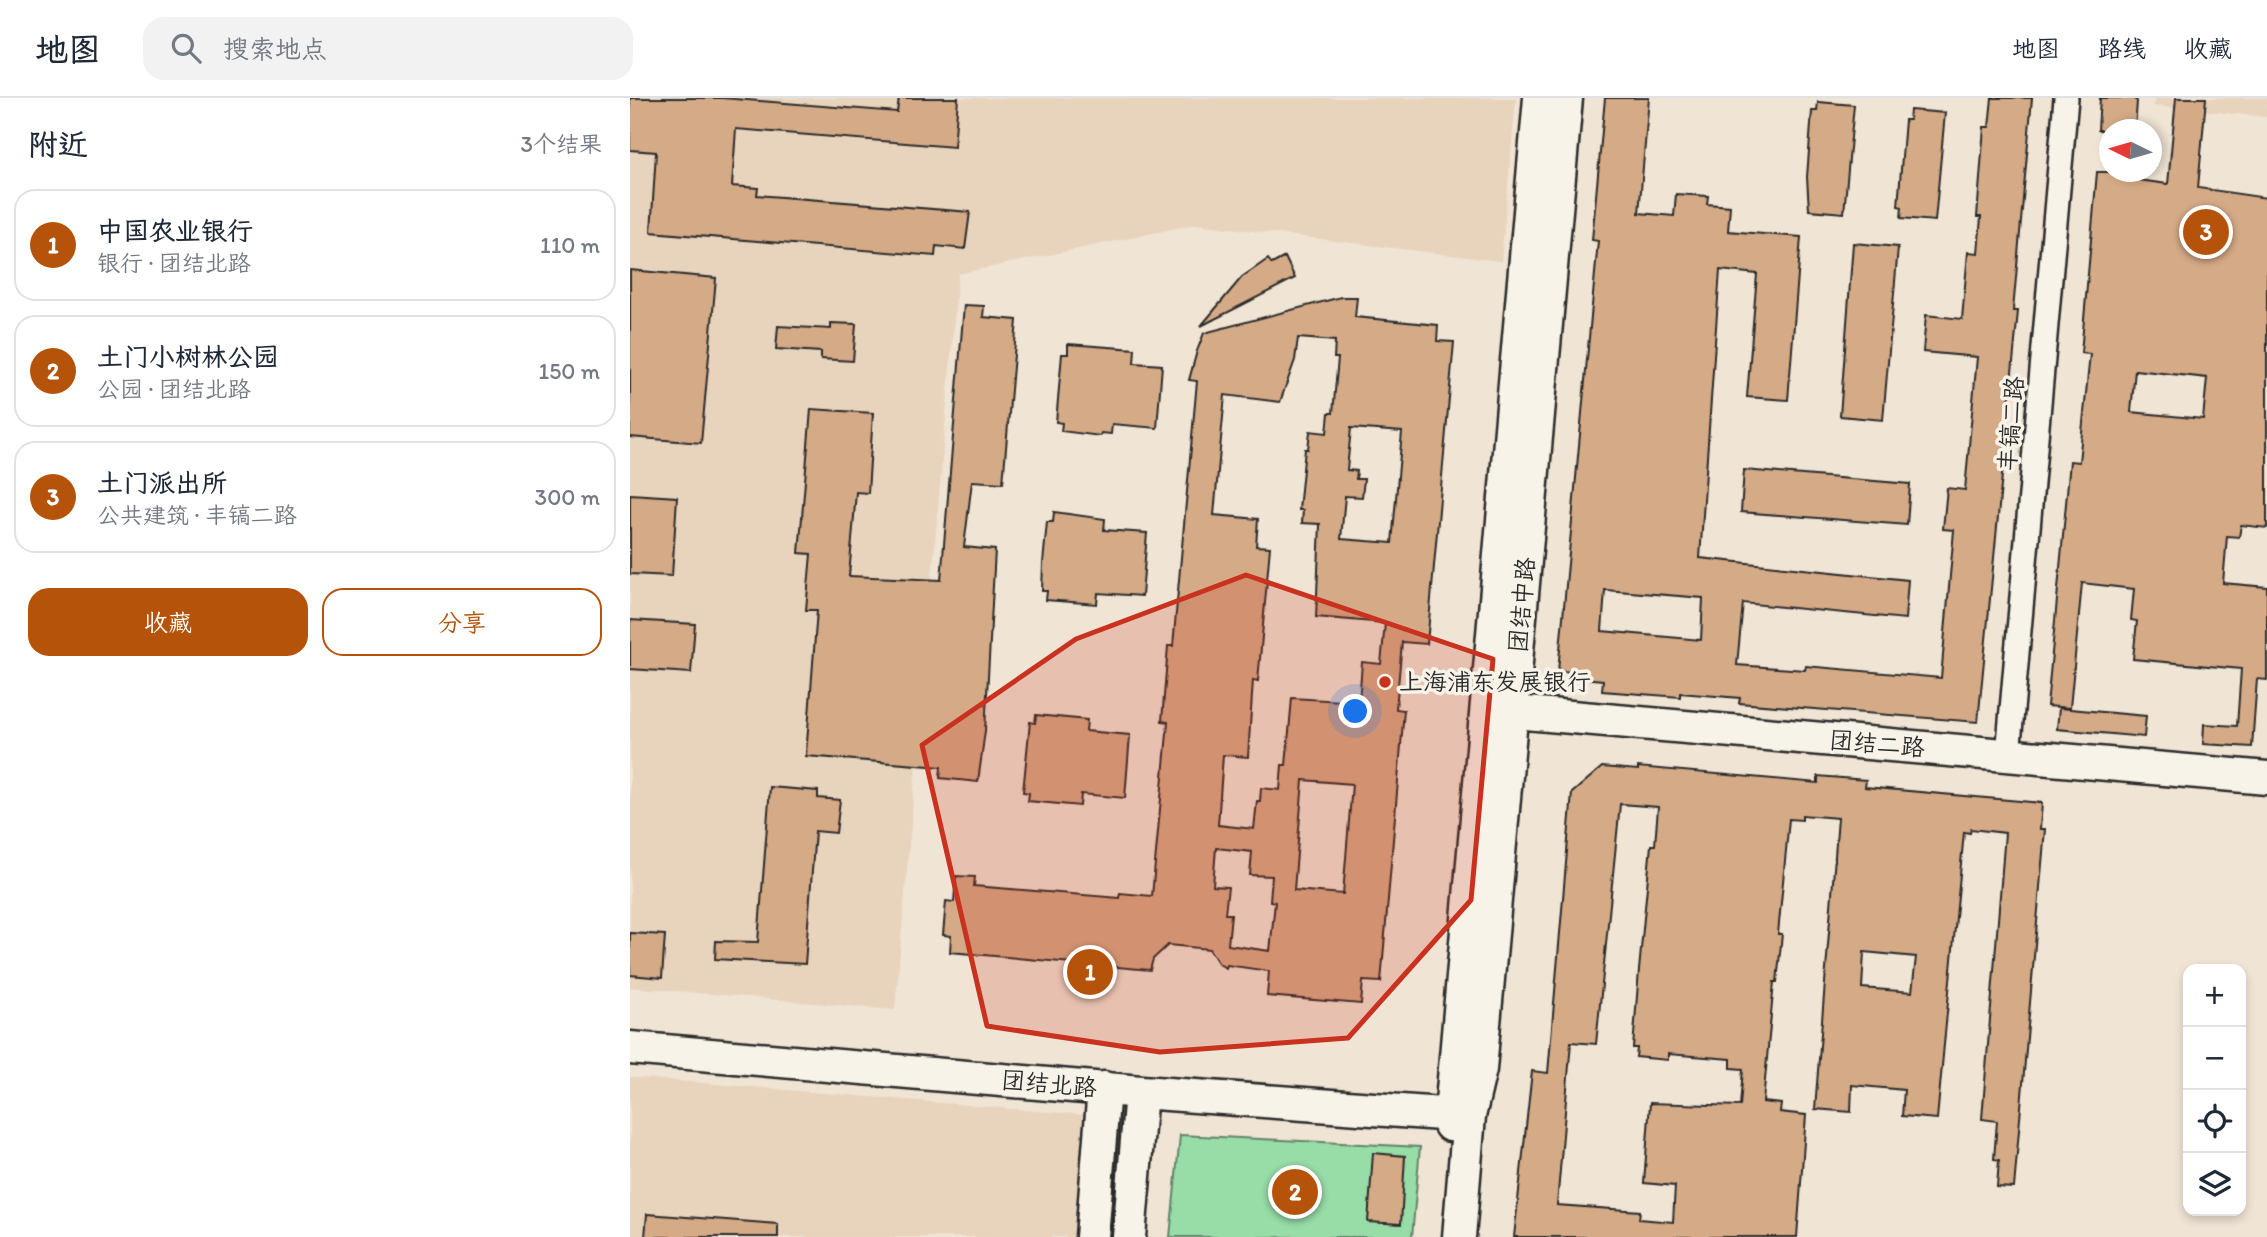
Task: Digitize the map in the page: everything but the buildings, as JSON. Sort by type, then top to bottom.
[{"type":"street","name":"团结中路","points":[[1500,711],[1540,98]]},
{"type":"street","name":"团结中路","points":[[1441,1237],[1460,1116],[1500,711],[1566,98]]},
{"type":"street","name":"丰镐二路","points":[[2008,754],[2066,98]]},
{"type":"street","name":"团结二路","points":[[1500,711],[2267,778]]},
{"type":"street","name":"团结北路","points":[[630,1048],[1141,1092],[1460,1116]]},
{"type":"street","points":[[1092,1237],[1104,1088]]},
{"type":"street","points":[[1129,1237],[1141,1092]]},
{"type":"street","name":"团结中路","points":[[1459,1237],[1460,1116]]},
{"type":"highlighted area","points":[[1246,575],[1493,659],[1471,900],[1348,1038],[1160,1052],[987,1026],[922,745],[1076,639]]},
{"type":"shaded area","points":[[630,98],[1516,98],[1501,261],[1196,224],[958,274],[895,1010],[630,987]]},
{"type":"shaded area","points":[[2155,98],[2267,98],[2267,117],[2154,106]]},
{"type":"shaded area","points":[[630,1077],[1085,1115],[1075,1237],[630,1237]]},
{"type":"green space","points":[[1180,1135],[1420,1147],[1412,1237],[1170,1237]]},
{"type":"place","name":"土门派出所","points":[[2206,232]]},
{"type":"place","name":"上海浦东发展银行","points":[[1385,682]]},
{"type":"place","name":"中国农业银行","points":[[1090,972]]},
{"type":"place","name":"土门小树林公园","points":[[1295,1192]]}]
